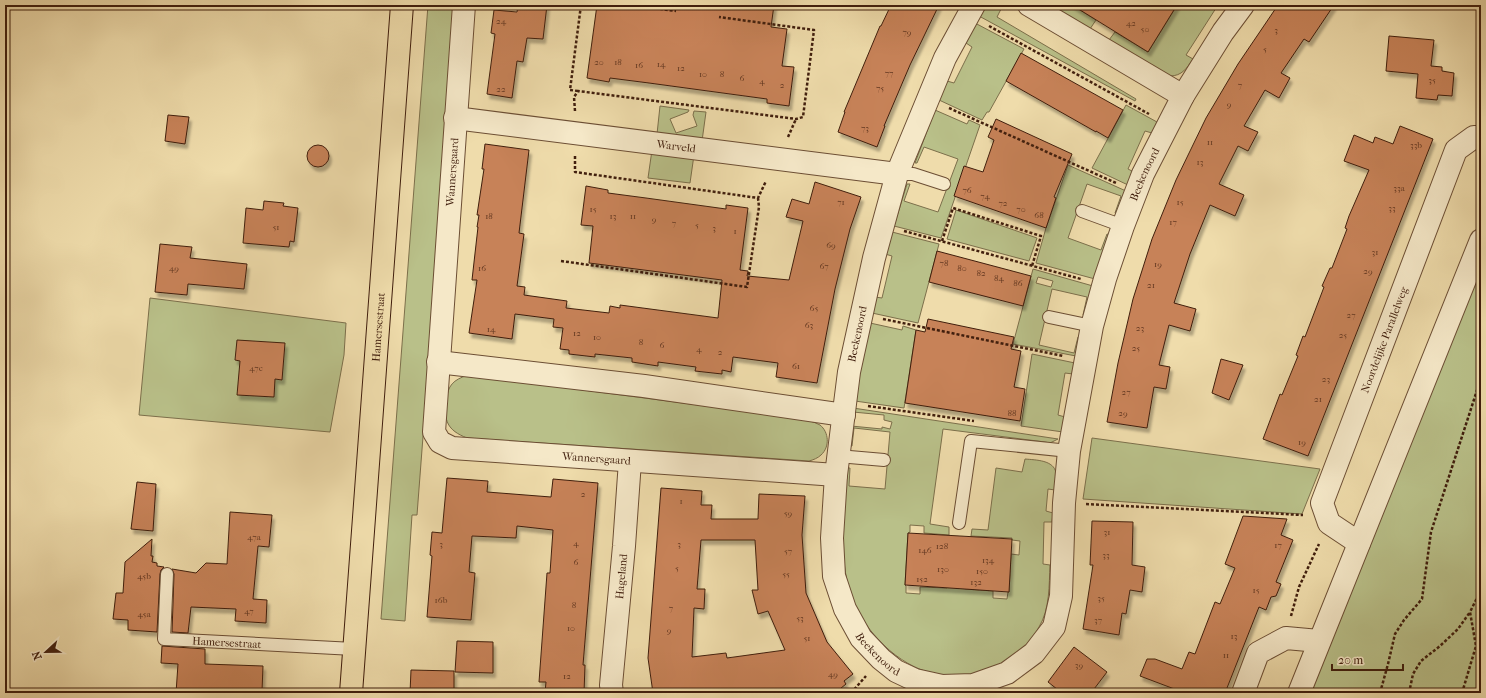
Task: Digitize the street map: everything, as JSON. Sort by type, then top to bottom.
[{"type":"main road","name":"Hamersestraat","points":[[351,693],[379,333],[402,5]]},
{"type":"street","name":"Wannersgaard","points":[[464,5],[434,432],[440,442],[452,448],[630,461],[837,466]]},
{"type":"street","points":[[1029,5],[1183,96]]},
{"type":"street","name":"Beekenoord","points":[[972,10],[945,58],[897,174],[874,258],[849,372],[837,466],[832,538],[834,576],[845,609],[861,638],[881,659],[896,671],[915,680],[942,686],[972,689],[1007,673],[1034,653],[1054,627],[1060,596],[1064,503],[1070,451],[1092,326],[1104,285],[1122,226],[1143,174],[1183,96],[1223,32],[1243,5]]},
{"type":"street","name":"Warveld","points":[[455,118],[897,174]]},
{"type":"street","name":"Noordelijke Parallelweg","points":[[1329,523],[1322,503],[1456,150],[1474,137],[1481,138]]},
{"type":"street","points":[[1300,693],[1481,240]]},
{"type":"street","points":[[438,362],[845,408]]},
{"type":"street","name":"Hageland","points":[[612,693],[611,686],[630,461]]},
{"type":"street","points":[[1329,523],[1359,543]]},
{"type":"street","points":[[1243,693],[1258,653],[1286,638],[1320,641]]},
{"type":"lane","points":[[897,174],[912,174],[944,184]]},
{"type":"lane","points":[[1082,211],[1122,226]]},
{"type":"lane","points":[[1049,317],[1092,326]]},
{"type":"lane","points":[[959,523],[971,441],[1070,451]]},
{"type":"lane","points":[[837,466],[884,460]]},
{"type":"lane","name":"Hamersestraat","points":[[167,574],[164,639],[354,649]]},
{"type":"path","points":[[578,91],[570,90],[581,5]]},
{"type":"path","points":[[630,5],[676,11]]},
{"type":"path","points":[[972,10],[1168,125]]},
{"type":"path","points":[[719,17],[814,30],[803,117],[796,119]]},
{"type":"path","points":[[929,98],[1136,192]]},
{"type":"path","points":[[561,261],[747,287],[759,207],[758,198]]},
{"type":"path","points":[[942,242],[953,208],[1041,236],[1032,266]]},
{"type":"path","points":[[883,225],[1104,285]]},
{"type":"path","points":[[861,314],[1086,361]]},
{"type":"path","points":[[1380,693],[1395,634],[1404,620],[1422,599],[1431,532],[1481,378]]},
{"type":"path","points":[[845,408],[978,422]]},
{"type":"path","points":[[1064,503],[1308,515],[1329,523],[1299,587],[1286,638]]},
{"type":"path","points":[[1409,693],[1413,674],[1421,661],[1458,629],[1470,612],[1481,590]]},
{"type":"path","points":[[1462,693],[1476,646],[1470,612]]},
{"type":"path","points":[[1476,646],[1481,647]]},
{"type":"green space","points":[[428,5],[456,5],[417,515],[412,515],[405,621],[381,619]]},
{"type":"green space","points":[[985,5],[1003,5],[997,17],[1136,99],[1135,101],[979,16]]},
{"type":"green space","points":[[1049,5],[1072,5],[1096,20],[1090,29]]},
{"type":"green space","points":[[1173,5],[1218,5],[1186,55],[1193,59],[1178,75],[1170,76],[1109,40],[1115,32],[1148,52],[1176,7]]},
{"type":"green space","points":[[975,23],[1024,49],[989,112],[987,112],[982,120],[939,100],[947,81],[954,83],[972,47],[966,43]]},
{"type":"green space","points":[[1126,105],[1157,122],[1152,133],[1145,131],[1128,169],[1134,172],[1128,185],[1092,168]]},
{"type":"green space","points":[[660,106],[689,110],[688,112],[670,119],[676,133],[697,126],[693,115],[694,111],[706,112],[702,141],[657,134]]},
{"type":"green space","points":[[935,110],[967,124],[969,120],[980,125],[941,238],[894,226],[907,184],[910,184],[904,201],[938,212],[958,159],[924,147],[917,163],[915,163]]},
{"type":"green space","points":[[652,150],[694,155],[690,183],[648,178]]},
{"type":"green space","points":[[1068,165],[1126,191],[1117,214],[1115,213],[1121,196],[1087,184],[1068,238],[1101,250],[1107,234],[1110,235],[1095,279],[1036,263],[1046,228]]},
{"type":"green space","points":[[956,210],[1037,238],[1029,261],[947,239]]},
{"type":"green space","points":[[892,232],[939,244],[918,323],[872,313],[875,297],[882,298],[892,256],[885,254]]},
{"type":"green space","points":[[1481,258],[1481,676],[1475,693],[1311,693],[1382,506]]},
{"type":"green space","points":[[1033,269],[1093,286],[1086,315],[1083,315],[1087,297],[1052,289],[1039,345],[1074,353],[1078,337],[1080,337],[1076,356],[1013,344]],"holes":[[[1038,277],[1053,281],[1051,287],[1036,283]]]},
{"type":"green space","points":[[150,298],[346,323],[344,355],[330,432],[139,415]]},
{"type":"green space","points":[[870,323],[902,330],[903,326],[916,330],[904,408],[855,401],[858,375]]},
{"type":"green space","points":[[1032,354],[1075,363],[1073,374],[1065,373],[1058,415],[1065,417],[1063,432],[1021,426]]},
{"type":"green space","points":[[468,375],[798,418],[820,425],[827,435],[827,444],[821,455],[809,461],[467,438],[455,432],[448,424],[446,419],[446,408],[448,391],[452,384]]},
{"type":"green space","points":[[853,408],[1058,439],[1050,443],[943,429],[930,524],[949,527],[949,535],[924,533],[924,526],[910,525],[910,532],[908,533],[905,585],[906,593],[920,594],[920,587],[947,588],[948,581],[965,589],[993,591],[993,598],[1007,599],[1009,592],[1011,554],[1019,555],[1020,541],[1012,540],[1012,538],[971,536],[972,529],[988,530],[996,468],[1022,472],[1025,459],[1052,465],[1056,473],[1056,484],[1055,490],[1048,489],[1046,511],[1053,513],[1052,522],[1044,522],[1043,564],[1050,565],[1047,605],[1043,620],[1035,635],[1022,651],[1011,659],[980,674],[941,675],[927,672],[914,667],[890,650],[879,640],[861,617],[849,589],[845,572],[843,538],[847,468],[850,468],[849,486],[885,489],[890,432],[854,428],[852,446],[849,446],[851,426],[882,429],[882,427],[890,429],[892,422],[884,420],[884,415],[853,412]]},
{"type":"green space","points":[[1092,438],[1320,469],[1302,514],[1083,499]]},
{"type":"building","points":[[518,5],[547,5],[543,39],[527,38],[523,62],[517,61],[512,98],[487,94],[495,34],[491,33],[494,10],[517,12]]},
{"type":"building","points":[[597,5],[774,5],[771,27],[787,29],[782,66],[794,67],[789,106],[767,103],[767,99],[610,78],[609,82],[587,78]]},
{"type":"building","points":[[891,5],[939,5],[910,65],[884,126],[877,147],[838,132],[844,112],[880,26]]},
{"type":"building","points":[[1072,5],[1177,5],[1148,52]]},
{"type":"building","points":[[1278,5],[1334,5],[1309,42],[1304,39],[1281,73],[1290,78],[1279,98],[1265,90],[1244,126],[1258,132],[1248,151],[1238,146],[1219,184],[1244,195],[1235,216],[1210,205],[1190,254],[1174,303],[1196,309],[1190,331],[1169,325],[1159,365],[1170,367],[1166,389],[1154,387],[1147,428],[1107,422],[1118,363],[1133,299],[1152,239],[1176,180],[1206,118],[1238,64]]},
{"type":"building","points":[[1389,36],[1434,40],[1431,66],[1442,67],[1442,71],[1454,73],[1452,96],[1438,95],[1437,100],[1416,98],[1418,74],[1386,71]]},
{"type":"building","points":[[1021,53],[1123,110],[1108,138],[1006,81]]},
{"type":"building","points":[[168,115],[189,117],[185,144],[165,141]]},
{"type":"building","points":[[996,119],[1072,154],[1054,197],[1056,198],[1046,228],[954,196],[964,166],[983,172],[994,140],[988,137]]},
{"type":"building","points":[[1400,126],[1433,139],[1308,456],[1263,439],[1280,394],[1282,395],[1298,356],[1296,355],[1303,336],[1305,337],[1324,287],[1322,286],[1330,268],[1332,268],[1347,229],[1345,228],[1349,216],[1369,170],[1344,161],[1354,135],[1373,143],[1375,137],[1393,144]]},
{"type":"building","points":[[485,144],[529,150],[519,233],[524,234],[517,286],[525,287],[524,295],[567,301],[566,308],[609,313],[610,306],[620,308],[620,305],[718,318],[722,280],[589,263],[593,226],[581,225],[586,186],[608,190],[608,193],[726,209],[726,205],[748,208],[740,270],[748,271],[747,276],[789,280],[803,221],[786,217],[792,199],[809,204],[815,182],[861,197],[850,229],[835,289],[817,383],[776,377],[778,363],[733,357],[731,372],[722,370],[722,374],[695,371],[696,367],[658,362],[658,366],[632,362],[632,358],[595,354],[595,357],[569,354],[569,350],[560,349],[563,328],[553,327],[554,319],[515,314],[512,339],[469,333],[477,280],[472,280],[479,215],[477,215],[484,169],[482,169]]},
{"type":"building","points":[[318,145],[326,148],[329,156],[326,164],[318,167],[310,164],[307,156],[310,148]]},
{"type":"building","points":[[264,201],[284,203],[283,206],[298,208],[294,242],[290,241],[289,247],[243,243],[246,208],[263,210]]},
{"type":"building","points":[[160,244],[192,247],[190,258],[247,264],[244,289],[188,284],[187,295],[155,292]]},
{"type":"building","points":[[937,251],[1031,276],[1023,306],[929,282]]},
{"type":"building","points":[[928,319],[1014,337],[1011,349],[1021,351],[1014,387],[1025,389],[1020,421],[905,403],[916,330],[925,332]]},
{"type":"building","points":[[237,340],[285,343],[282,380],[275,379],[274,397],[237,395],[240,361],[235,360]]},
{"type":"building","points":[[1221,359],[1243,365],[1229,400],[1212,393]]},
{"type":"building","points":[[447,478],[488,481],[487,492],[551,497],[553,479],[598,483],[583,665],[585,665],[584,693],[545,693],[546,682],[539,682],[547,573],[550,573],[553,530],[517,526],[516,538],[472,536],[469,572],[475,573],[471,620],[427,617],[432,556],[430,555],[432,532],[442,533]]},
{"type":"building","points":[[137,482],[156,484],[153,531],[131,529]]},
{"type":"building","points":[[661,488],[702,491],[701,505],[712,505],[711,519],[758,519],[759,494],[805,496],[802,535],[806,593],[827,642],[853,674],[844,681],[846,684],[835,693],[653,693],[648,658]],"holes":[[[701,540],[755,540],[758,590],[752,590],[758,614],[768,611],[785,650],[727,658],[726,653],[692,657],[694,608],[704,609],[705,589],[697,589]]]},
{"type":"building","points":[[230,512],[272,515],[269,547],[258,546],[253,599],[267,600],[266,623],[235,621],[236,609],[191,607],[188,633],[172,632],[174,574],[172,569],[196,573],[206,563],[227,564]]},
{"type":"building","points":[[1243,516],[1287,519],[1281,535],[1293,540],[1276,582],[1281,584],[1276,596],[1271,597],[1266,610],[1259,607],[1225,693],[1185,693],[1140,676],[1147,659],[1155,659],[1182,669],[1189,652],[1195,654],[1215,602],[1220,604],[1235,568],[1225,564]]},
{"type":"building","points":[[1092,521],[1133,522],[1132,565],[1145,567],[1142,592],[1130,590],[1126,614],[1122,613],[1119,635],[1083,629],[1093,565],[1090,565]]},
{"type":"building","points":[[908,533],[1012,539],[1009,592],[905,585]]},
{"type":"building","points":[[152,539],[152,562],[157,563],[157,566],[164,567],[160,574],[157,632],[128,630],[128,620],[113,619],[116,593],[123,593],[125,562]]},
{"type":"building","points":[[457,641],[493,642],[493,673],[455,672]]},
{"type":"building","points":[[162,646],[205,649],[205,664],[263,666],[262,691],[217,689],[217,693],[176,693],[178,664],[161,663]]},
{"type":"building","points":[[1074,647],[1107,672],[1091,693],[1062,693],[1048,682]]},
{"type":"building","points":[[411,670],[454,671],[454,693],[410,693]]}]
